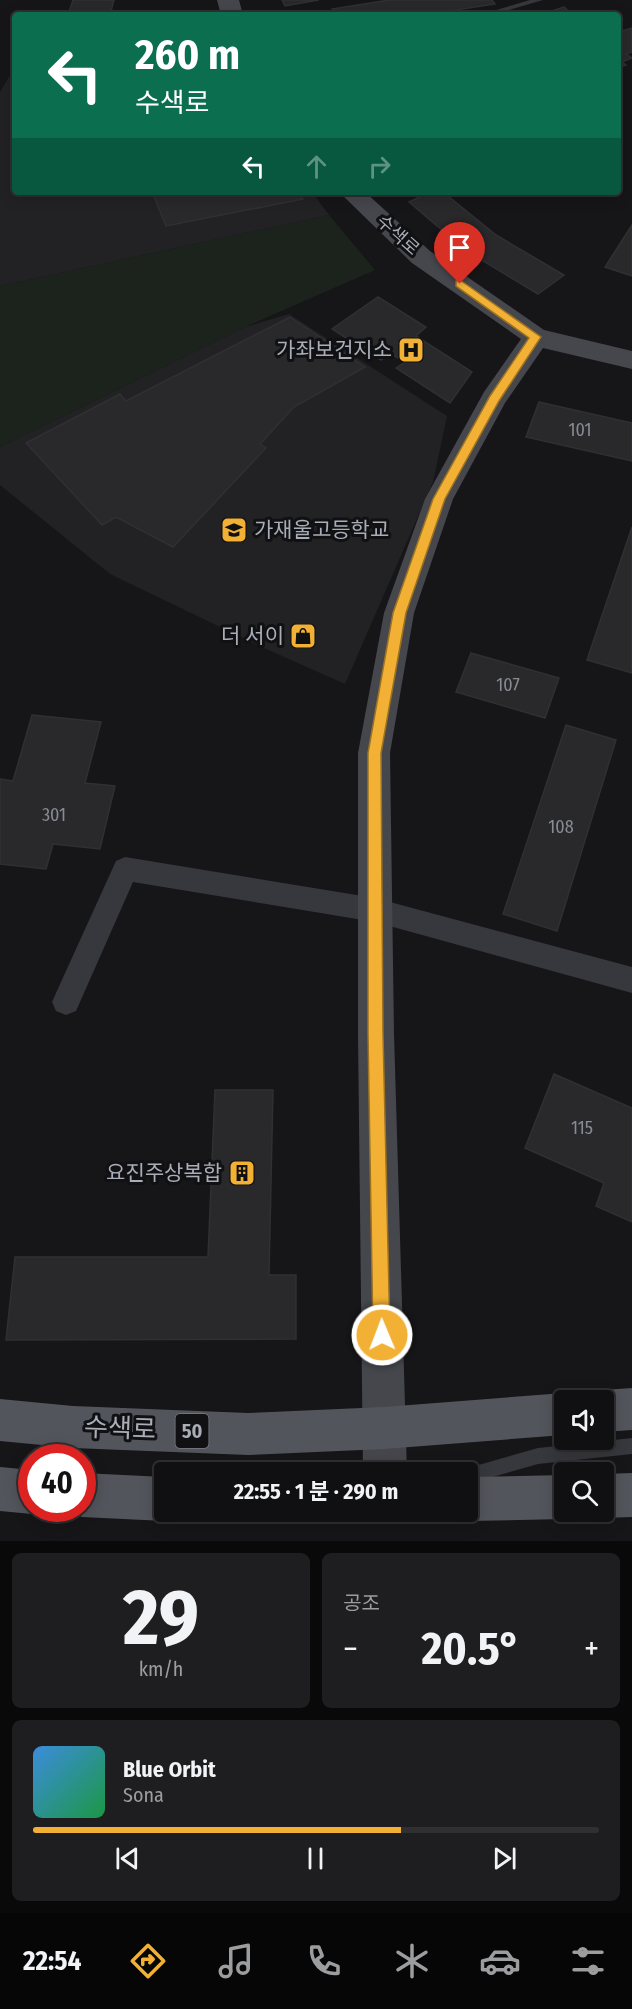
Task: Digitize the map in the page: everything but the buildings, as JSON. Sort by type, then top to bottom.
[{"type":"main road","points":[[614,1411],[632,1409]]},
{"type":"main road","name":"수색로","points":[[0,1420],[73,1426],[248,1434],[384,1428],[554,1415]]},
{"type":"main road","points":[[0,1489],[18,1491]]},
{"type":"main road","points":[[96,1496],[154,1498]]},
{"type":"main road","points":[[614,1496],[632,1496]]},
{"type":"main road","points":[[478,1499],[554,1497]]},
{"type":"street","name":"수색로","points":[[354,195],[422,257],[536,337],[632,360]]},
{"type":"street","points":[[385,1462],[374,753],[399,613],[439,499],[494,399],[536,337]]},
{"type":"street","points":[[66,1002],[125,869],[375,910],[632,980]]},
{"type":"lane","points":[[494,12],[539,0]]},
{"type":"lane","points":[[478,1473],[538,1456],[632,1446]]},
{"type":"shaded area","points":[[9,77],[12,77],[12,195],[314,195],[329,215],[0,286],[0,92]]},
{"type":"shaded area","points":[[329,215],[375,270],[245,327],[0,447],[0,286]]},
{"type":"shaded area","name":"가재울고등학교","points":[[289,314],[447,416],[433,482],[345,684],[110,574],[0,485],[0,447],[245,327]]},
{"type":"place","name":"가좌보건지소","points":[[411,350]]},
{"type":"place","name":"가재울고등학교","points":[[234,530]]},
{"type":"place","name":"더 서이","points":[[303,636]]},
{"type":"place","name":"요진주상복합","points":[[242,1173]]},
{"type":"route","points":[[382,1335],[376,1034],[374,753],[399,613],[439,499],[494,399],[536,337],[460,284]]}]
